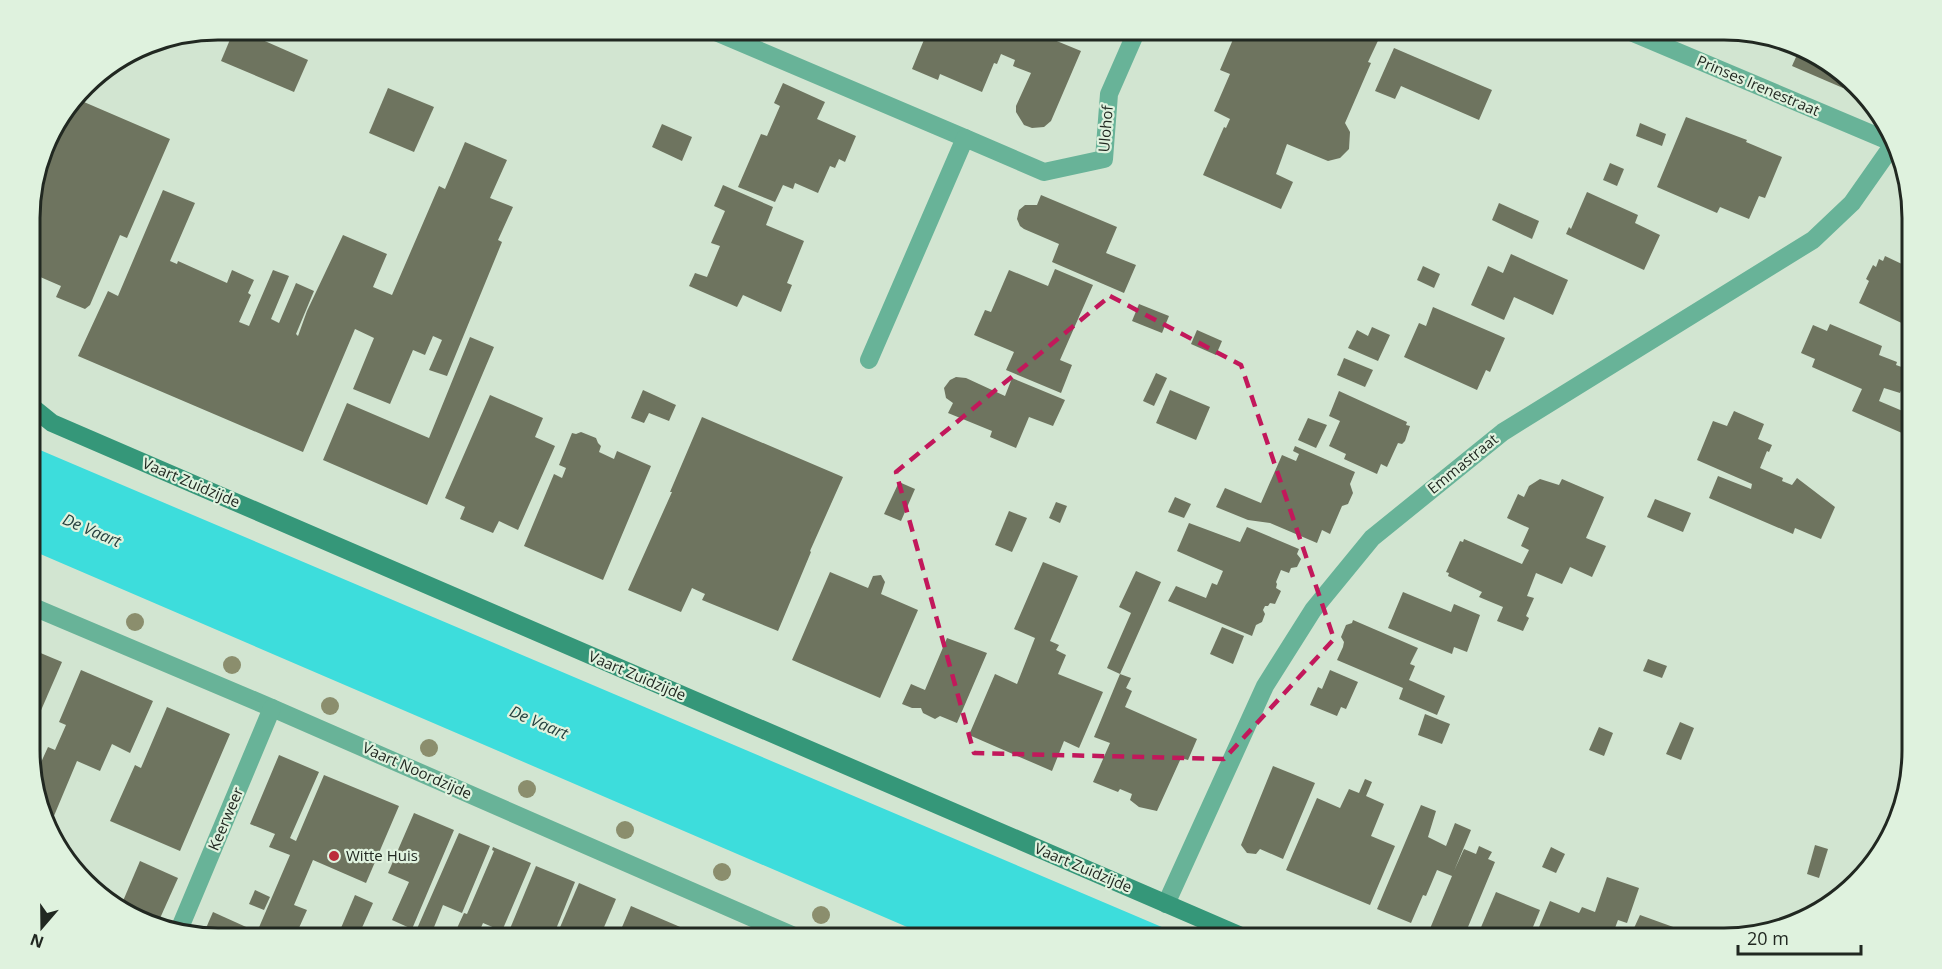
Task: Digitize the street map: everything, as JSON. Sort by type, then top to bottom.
[{"type":"main road","name":"Vaart Zuidzijde","points":[[41,414],[52,423],[1222,928]]},
{"type":"street","name":"Ulohof","points":[[736,41],[1044,172],[1104,159],[1109,94],[1132,40]]},
{"type":"street","name":"Prinses Irenestraat","points":[[1650,40],[1882,138]]},
{"type":"street","points":[[869,360],[965,138]]},
{"type":"street","name":"Emmastraat","points":[[1166,904],[1265,686],[1313,610],[1372,538],[1503,432],[1813,240],[1852,203],[1888,151]]},
{"type":"street","name":"Vaart Noordzijde","points":[[40,610],[272,708],[776,928]]},
{"type":"street","name":"Keerweer","points":[[181,924],[272,708]]},
{"type":"highlighted area","points":[[1110,296],[1241,365],[1334,639],[1224,759],[974,753],[896,472]]},
{"type":"water","name":"De Vaart","points":[[41,450],[1164,928],[909,928],[40,554]]},
{"type":"building","points":[[1055,40],[1081,51],[1051,121],[1044,127],[1032,128],[1024,125],[1016,112],[1016,106],[1031,73],[1013,66],[1015,60],[1001,54],[997,64],[994,63],[982,92],[940,74],[938,80],[912,69],[924,41]]},
{"type":"building","points":[[1233,40],[1378,40],[1345,123],[1350,132],[1349,149],[1340,158],[1328,161],[1287,144],[1276,174],[1293,182],[1281,209],[1203,175],[1224,127],[1226,128],[1230,119],[1214,111],[1230,74],[1220,70]]},
{"type":"building","points":[[229,41],[265,41],[308,60],[294,92],[221,61]]},
{"type":"building","points":[[1394,48],[1492,90],[1479,120],[1401,86],[1395,99],[1375,91]]},
{"type":"building","points":[[1796,57],[1802,59],[1823,70],[1843,88],[1792,66]]},
{"type":"building","points":[[783,83],[825,102],[817,119],[856,136],[845,162],[839,159],[835,168],[830,166],[818,193],[795,183],[793,189],[783,185],[775,202],[738,187],[761,134],[767,136],[780,106],[774,103]]},
{"type":"building","points":[[388,88],[434,107],[414,152],[369,133]]},
{"type":"building","points":[[84,102],[170,139],[127,238],[120,235],[90,305],[85,309],[56,297],[61,286],[41,277],[41,206],[44,183],[54,150],[64,129]]},
{"type":"building","points":[[1686,117],[1747,140],[1746,142],[1782,157],[1765,198],[1759,196],[1749,219],[1720,207],[1717,213],[1657,187]]},
{"type":"building","points":[[1640,123],[1666,134],[1662,146],[1636,136]]},
{"type":"building","points":[[662,124],[692,137],[682,161],[652,147]]},
{"type":"building","points":[[465,142],[507,160],[490,198],[513,207],[498,240],[502,242],[447,376],[429,370],[442,340],[433,336],[425,355],[413,350],[390,404],[353,389],[374,338],[355,329],[303,452],[78,356],[108,291],[118,296],[163,190],[195,203],[170,261],[177,264],[178,261],[227,283],[232,270],[254,280],[248,293],[251,295],[239,322],[249,326],[273,270],[289,276],[271,319],[279,323],[296,283],[314,291],[296,334],[298,336],[307,311],[343,235],[387,254],[373,287],[392,295],[439,186],[445,189]]},
{"type":"building","points":[[1610,163],[1624,169],[1617,186],[1603,180]]},
{"type":"building","points":[[723,185],[773,207],[766,225],[804,241],[787,283],[792,285],[781,312],[743,295],[737,307],[689,286],[695,273],[707,277],[720,246],[711,243],[725,211],[714,206]]},
{"type":"building","points":[[1587,192],[1638,215],[1635,223],[1660,235],[1644,270],[1566,234],[1569,227],[1571,229]]},
{"type":"building","points":[[1041,195],[1117,227],[1106,253],[1136,265],[1124,293],[1052,262],[1059,244],[1020,226],[1017,219],[1019,210],[1025,205],[1037,205]]},
{"type":"building","points":[[1499,203],[1539,221],[1532,239],[1492,220]]},
{"type":"building","points":[[1511,254],[1568,280],[1553,315],[1514,297],[1504,320],[1471,305],[1488,266],[1503,273]]},
{"type":"building","points":[[1885,256],[1902,264],[1902,323],[1859,303],[1873,265],[1876,267],[1879,259],[1883,261]]},
{"type":"building","points":[[1423,266],[1440,274],[1434,288],[1417,280]]},
{"type":"building","points":[[1055,269],[1093,285],[1060,360],[1072,365],[1061,393],[1006,370],[1014,352],[974,335],[985,310],[991,312],[1009,270],[1048,286]]},
{"type":"building","points":[[1139,304],[1169,316],[1162,333],[1132,321]]},
{"type":"building","points":[[1433,307],[1505,338],[1490,372],[1486,370],[1477,390],[1404,357],[1419,323],[1426,326]]},
{"type":"building","points":[[1830,324],[1882,346],[1879,355],[1897,362],[1896,365],[1902,367],[1900,393],[1884,388],[1879,401],[1902,411],[1902,433],[1852,411],[1862,389],[1812,367],[1815,359],[1801,353],[1813,325],[1827,331]]},
{"type":"building","points":[[1372,327],[1390,335],[1378,361],[1348,348],[1357,330],[1368,336]]},
{"type":"building","points":[[1197,330],[1222,341],[1216,355],[1191,344]]},
{"type":"building","points":[[470,337],[494,347],[427,505],[323,460],[347,403],[429,438]]},
{"type":"building","points":[[1344,358],[1373,370],[1365,387],[1337,375]]},
{"type":"building","points":[[1156,373],[1167,378],[1154,406],[1143,401]]},
{"type":"building","points":[[956,377],[966,378],[1005,396],[1012,378],[1065,400],[1053,426],[1029,417],[1016,448],[990,437],[992,431],[948,413],[953,403],[946,398],[944,388],[950,380]]},
{"type":"building","points":[[643,390],[676,405],[669,421],[649,413],[644,423],[631,418]]},
{"type":"building","points":[[1170,390],[1210,407],[1196,440],[1156,423]]},
{"type":"building","points":[[1339,391],[1407,422],[1406,425],[1410,426],[1405,441],[1402,444],[1398,443],[1387,467],[1381,464],[1377,474],[1344,459],[1346,454],[1329,446],[1340,421],[1329,416]]},
{"type":"building","points":[[490,395],[543,418],[535,437],[555,446],[518,530],[499,521],[493,533],[460,519],[465,507],[445,498]]},
{"type":"building","points":[[1734,411],[1764,424],[1758,439],[1772,445],[1760,468],[1783,478],[1782,481],[1792,485],[1797,478],[1835,507],[1821,539],[1795,528],[1793,534],[1709,498],[1718,476],[1751,489],[1752,484],[1697,460],[1713,421],[1727,426]]},
{"type":"building","points":[[702,417],[843,477],[778,631],[702,600],[705,594],[692,588],[681,612],[628,590],[672,492],[670,492]]},
{"type":"building","points":[[1308,418],[1327,425],[1316,448],[1298,440]]},
{"type":"building","points":[[581,432],[596,438],[601,446],[599,452],[614,459],[617,451],[651,466],[603,580],[524,546],[554,474],[562,478],[566,468],[559,465],[572,433]]},
{"type":"building","points":[[1295,446],[1355,472],[1350,484],[1353,493],[1348,504],[1342,506],[1330,534],[1322,530],[1317,543],[1270,523],[1248,520],[1216,507],[1225,488],[1261,503],[1282,455],[1296,461],[1299,454],[1293,451]]},
{"type":"building","points":[[1540,479],[1559,485],[1562,479],[1604,497],[1586,538],[1606,546],[1592,577],[1570,567],[1562,584],[1536,573],[1527,596],[1534,598],[1526,616],[1529,618],[1523,631],[1497,621],[1503,607],[1479,597],[1482,592],[1448,576],[1449,573],[1446,572],[1460,541],[1463,542],[1464,539],[1522,564],[1529,550],[1521,546],[1529,528],[1507,518],[1518,494],[1524,497],[1529,486]]},
{"type":"building","points":[[899,482],[915,489],[901,521],[884,514]]},
{"type":"building","points":[[1175,497],[1191,504],[1184,518],[1168,512]]},
{"type":"building","points":[[1655,499],[1691,513],[1683,532],[1647,517]]},
{"type":"building","points":[[1056,502],[1067,506],[1060,523],[1049,518]]},
{"type":"building","points":[[1009,511],[1027,518],[1012,552],[995,545]]},
{"type":"building","points":[[1189,523],[1240,542],[1247,527],[1299,549],[1297,554],[1301,559],[1297,567],[1291,568],[1289,573],[1281,570],[1276,588],[1281,591],[1275,604],[1270,603],[1265,606],[1262,622],[1256,625],[1252,636],[1168,601],[1176,586],[1206,598],[1212,583],[1217,585],[1223,571],[1177,551]]},
{"type":"building","points":[[1043,562],[1078,576],[1050,641],[1059,645],[1056,650],[1066,655],[1058,674],[1103,692],[1079,748],[1064,741],[1052,771],[969,735],[995,674],[1017,684],[1035,638],[1014,629]]},
{"type":"building","points":[[1136,571],[1161,582],[1120,674],[1107,668],[1131,613],[1119,607]]},
{"type":"building","points":[[830,572],[868,588],[873,576],[881,575],[885,582],[881,594],[918,610],[880,698],[792,660]]},
{"type":"building","points":[[1403,592],[1451,612],[1454,604],[1480,615],[1467,652],[1454,647],[1452,654],[1388,628]]},
{"type":"building","points":[[1353,620],[1418,648],[1410,664],[1415,666],[1409,680],[1445,696],[1437,715],[1399,699],[1403,688],[1337,660],[1344,642],[1341,637],[1346,625],[1352,623]]},
{"type":"building","points":[[1222,627],[1244,636],[1233,664],[1210,654]]},
{"type":"building","points":[[947,638],[987,653],[957,723],[940,716],[935,719],[923,713],[921,708],[912,708],[902,704],[911,684],[925,690]]},
{"type":"building","points":[[40,653],[62,662],[40,712]]},
{"type":"building","points":[[1648,659],[1667,666],[1662,678],[1643,671]]},
{"type":"building","points":[[81,670],[153,701],[130,753],[112,744],[100,771],[77,761],[53,817],[41,762],[48,747],[55,750],[66,725],[59,722]]},
{"type":"building","points":[[1330,670],[1358,682],[1346,709],[1341,707],[1337,716],[1310,705],[1318,687],[1322,689]]},
{"type":"building","points":[[1120,674],[1131,678],[1126,688],[1132,691],[1125,707],[1197,739],[1188,760],[1181,758],[1157,811],[1139,807],[1130,800],[1132,794],[1120,789],[1118,792],[1093,782],[1110,743],[1094,737]]},
{"type":"building","points":[[167,707],[230,734],[180,851],[110,821],[135,765],[141,768]]},
{"type":"building","points":[[1425,714],[1450,724],[1442,744],[1418,735]]},
{"type":"building","points":[[1680,722],[1694,728],[1681,760],[1666,754]]},
{"type":"building","points":[[1599,727],[1613,733],[1604,756],[1589,750]]},
{"type":"building","name":"Witte Huis","points":[[279,755],[319,772],[290,838],[296,841],[324,775],[399,806],[366,883],[313,860],[294,905],[307,910],[299,928],[259,928],[290,855],[269,847],[275,834],[250,824]]},
{"type":"building","points":[[1273,766],[1315,783],[1283,859],[1260,849],[1256,854],[1247,853],[1241,845]]},
{"type":"building","points":[[1365,779],[1372,782],[1366,796],[1384,804],[1371,836],[1395,846],[1370,905],[1286,870],[1317,798],[1340,808],[1349,789],[1359,793]]},
{"type":"building","points":[[1421,805],[1436,811],[1428,837],[1446,846],[1455,823],[1471,830],[1454,871],[1464,849],[1476,854],[1479,846],[1492,852],[1488,859],[1495,862],[1468,928],[1430,928],[1452,876],[1437,870],[1411,923],[1377,909]]},
{"type":"building","points":[[414,813],[454,830],[412,928],[392,920],[409,882],[388,873]]},
{"type":"building","points":[[459,833],[490,846],[462,913],[443,905],[434,928],[417,928]]},
{"type":"building","points":[[1815,845],[1828,849],[1819,878],[1807,874]]},
{"type":"building","points":[[493,847],[531,863],[503,928],[495,928],[483,923],[481,928],[457,928],[464,913],[467,914],[494,851]]},
{"type":"building","points":[[1551,847],[1565,854],[1556,873],[1542,867]]},
{"type":"building","points":[[140,861],[178,878],[160,918],[123,901]]},
{"type":"building","points":[[536,866],[575,882],[556,928],[510,928]]},
{"type":"building","points":[[1607,877],[1639,888],[1627,923],[1618,920],[1615,928],[1539,928],[1550,901],[1579,913],[1582,907],[1595,912]]},
{"type":"building","points":[[579,883],[616,899],[604,928],[560,928]]},
{"type":"building","points":[[255,890],[270,897],[264,910],[249,904]]},
{"type":"building","points":[[1496,892],[1540,910],[1533,928],[1481,928]]},
{"type":"building","points":[[355,895],[373,903],[362,928],[341,928]]},
{"type":"building","points":[[631,906],[683,928],[622,928]]},
{"type":"building","points":[[213,912],[248,928],[218,928],[206,927]]},
{"type":"building","points":[[1640,915],[1676,928],[1634,928]]},
{"type":"place","name":"Witte Huis","points":[[334,856]]}]
